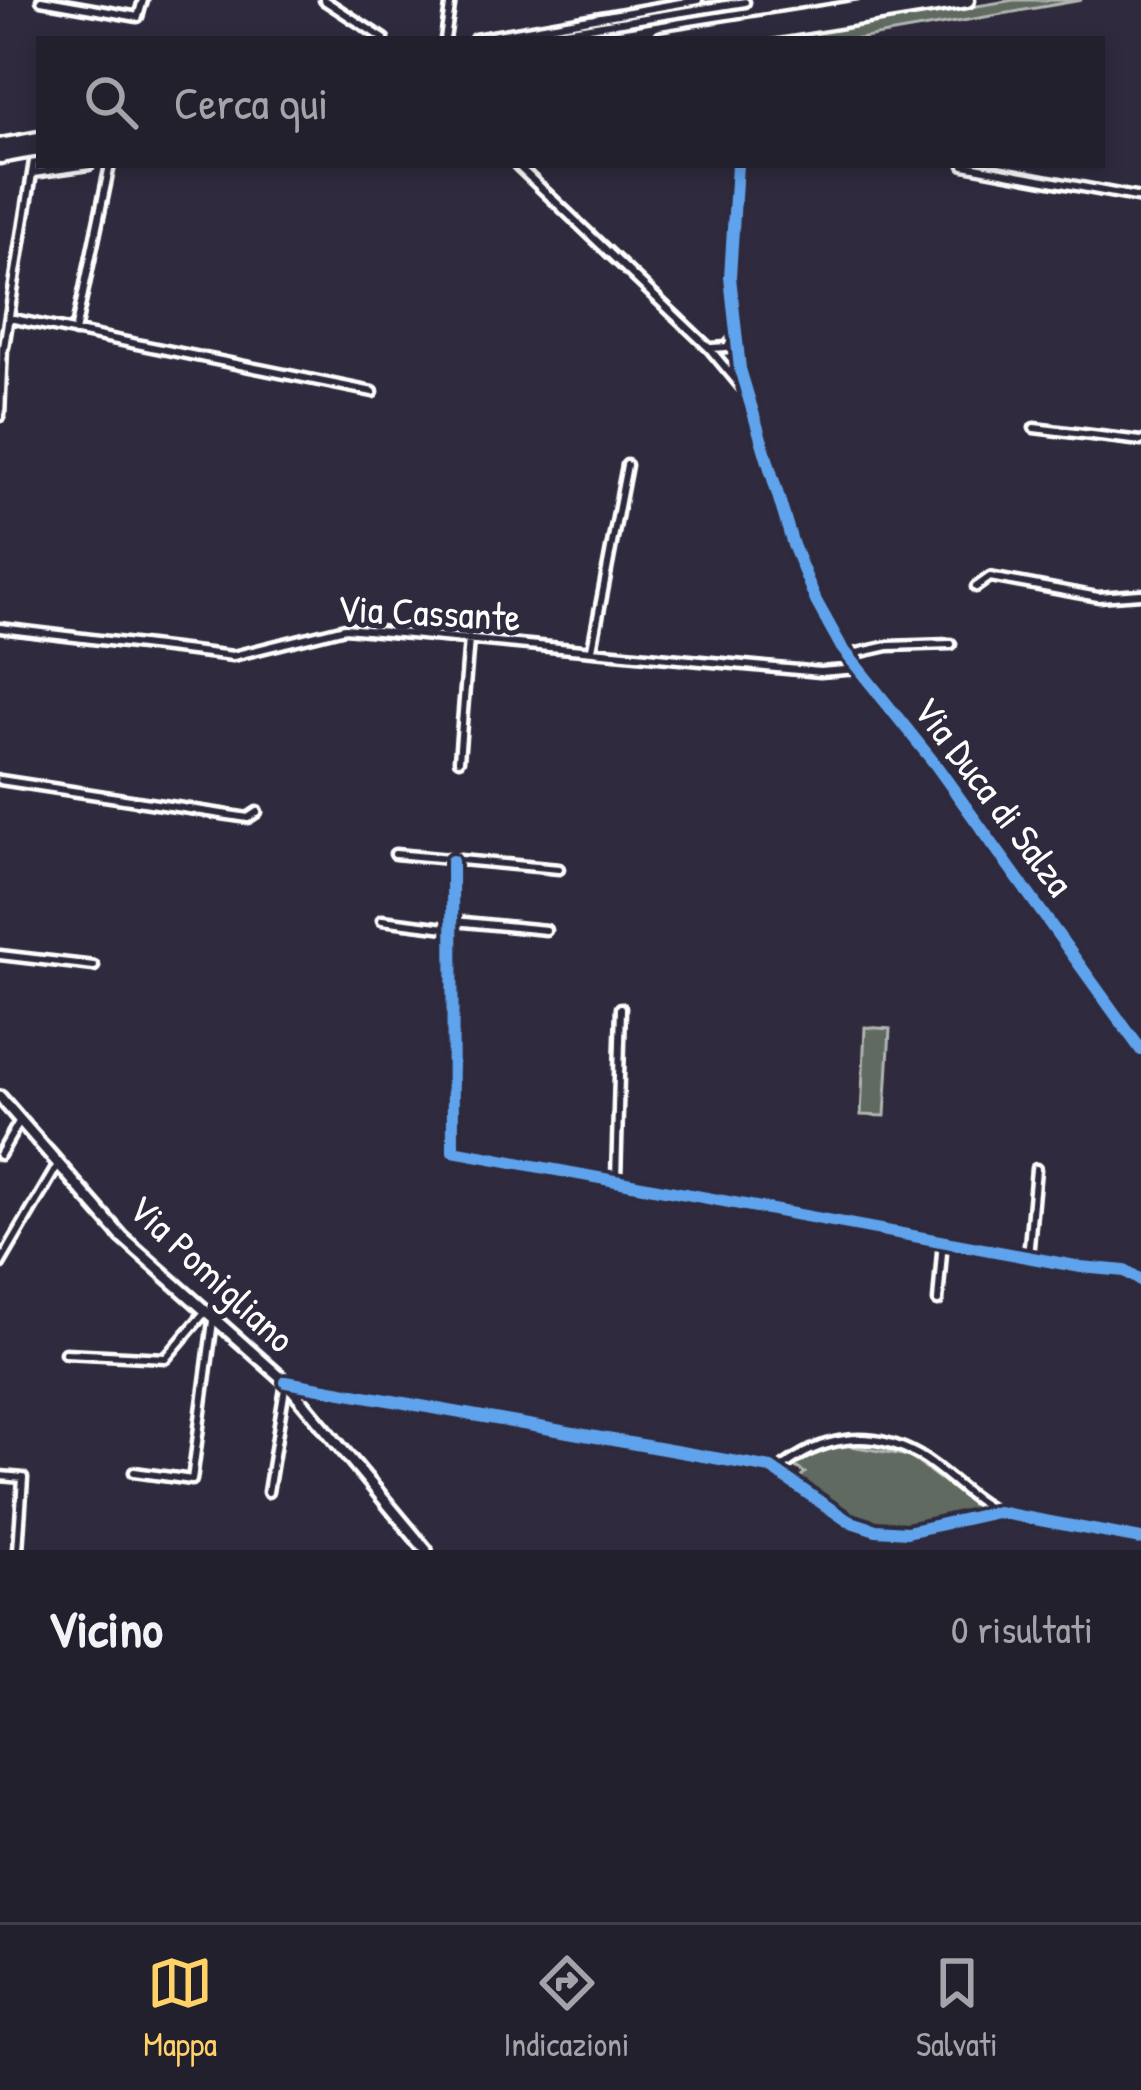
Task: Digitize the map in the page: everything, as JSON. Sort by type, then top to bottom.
[{"type":"highway","points":[[681,36],[904,0]]},
{"type":"highway","points":[[744,36],[968,0]]},
{"type":"highway","points":[[0,156],[36,140]]},
{"type":"highway","points":[[0,146],[36,149]]},
{"type":"street","points":[[41,0],[138,17],[142,0]]},
{"type":"street","points":[[324,0],[379,36]]},
{"type":"street","points":[[445,36],[451,0]]},
{"type":"street","points":[[492,36],[698,0]]},
{"type":"street","points":[[533,36],[745,1],[744,18]]},
{"type":"street","points":[[0,416],[2,346],[36,150]]},
{"type":"street","points":[[33,173],[68,168]]},
{"type":"street","points":[[75,332],[109,168]]},
{"type":"street","points":[[520,168],[709,347],[747,394]]},
{"type":"street","name":"Via Duca di Salza","points":[[737,168],[730,278],[735,337],[747,394],[793,545],[837,640],[935,764],[1141,1050]]},
{"type":"street","points":[[980,168],[1141,198]]},
{"type":"street","points":[[9,318],[373,392]]},
{"type":"street","points":[[709,347],[727,347],[735,337]]},
{"type":"street","points":[[1034,428],[1141,441]]},
{"type":"street","points":[[592,650],[627,465]]},
{"type":"street","points":[[976,587],[990,578],[1099,597],[1141,594]]},
{"type":"street","name":"Via Cassante","points":[[0,628],[233,656],[345,628],[820,672],[858,669]]},
{"type":"street","points":[[459,760],[470,639]]},
{"type":"street","points":[[848,655],[888,646],[951,644]]},
{"type":"street","points":[[0,780],[248,818],[257,812]]},
{"type":"street","points":[[395,854],[559,869]]},
{"type":"street","points":[[452,861],[453,1151],[1028,1257],[1125,1270],[1141,1281]]},
{"type":"street","points":[[382,920],[546,930]]},
{"type":"street","points":[[0,956],[94,966]]},
{"type":"street","points":[[616,1179],[621,1008]]},
{"type":"street","name":"Via Pomigliano","points":[[0,1097],[122,1237],[286,1382],[426,1550]]},
{"type":"street","points":[[0,1155],[20,1120]]},
{"type":"street","points":[[0,1264],[59,1163]]},
{"type":"street","points":[[1028,1257],[1036,1169]]},
{"type":"street","points":[[938,1301],[943,1240]]},
{"type":"street","points":[[65,1353],[166,1358],[209,1315]]},
{"type":"street","points":[[134,1472],[192,1480],[209,1315]]},
{"type":"street","points":[[268,1492],[286,1382],[779,1470],[848,1521],[876,1530],[907,1532],[997,1512],[1141,1539]]},
{"type":"street","points":[[779,1470],[831,1439],[846,1436],[918,1455],[997,1512]]},
{"type":"street","points":[[0,1476],[23,1478],[18,1550]]},
{"type":"green space","points":[[1014,0],[1082,0],[876,36],[792,36]]},
{"type":"green space","points":[[865,1027],[890,1029],[885,1116],[861,1115]]},
{"type":"green space","points":[[833,1443],[909,1456],[980,1509],[901,1525],[868,1523],[799,1478],[805,1473],[794,1466]]},
{"type":"cycle path","points":[[737,168],[730,277],[740,369],[793,545],[816,601],[842,648],[935,764],[1141,1050]]},
{"type":"cycle path","points":[[452,861],[453,1151],[1081,1267],[1125,1271],[1141,1281]]},
{"type":"cycle path","points":[[286,1382],[771,1468],[848,1521],[876,1530],[907,1532],[997,1512],[1141,1539]]}]
